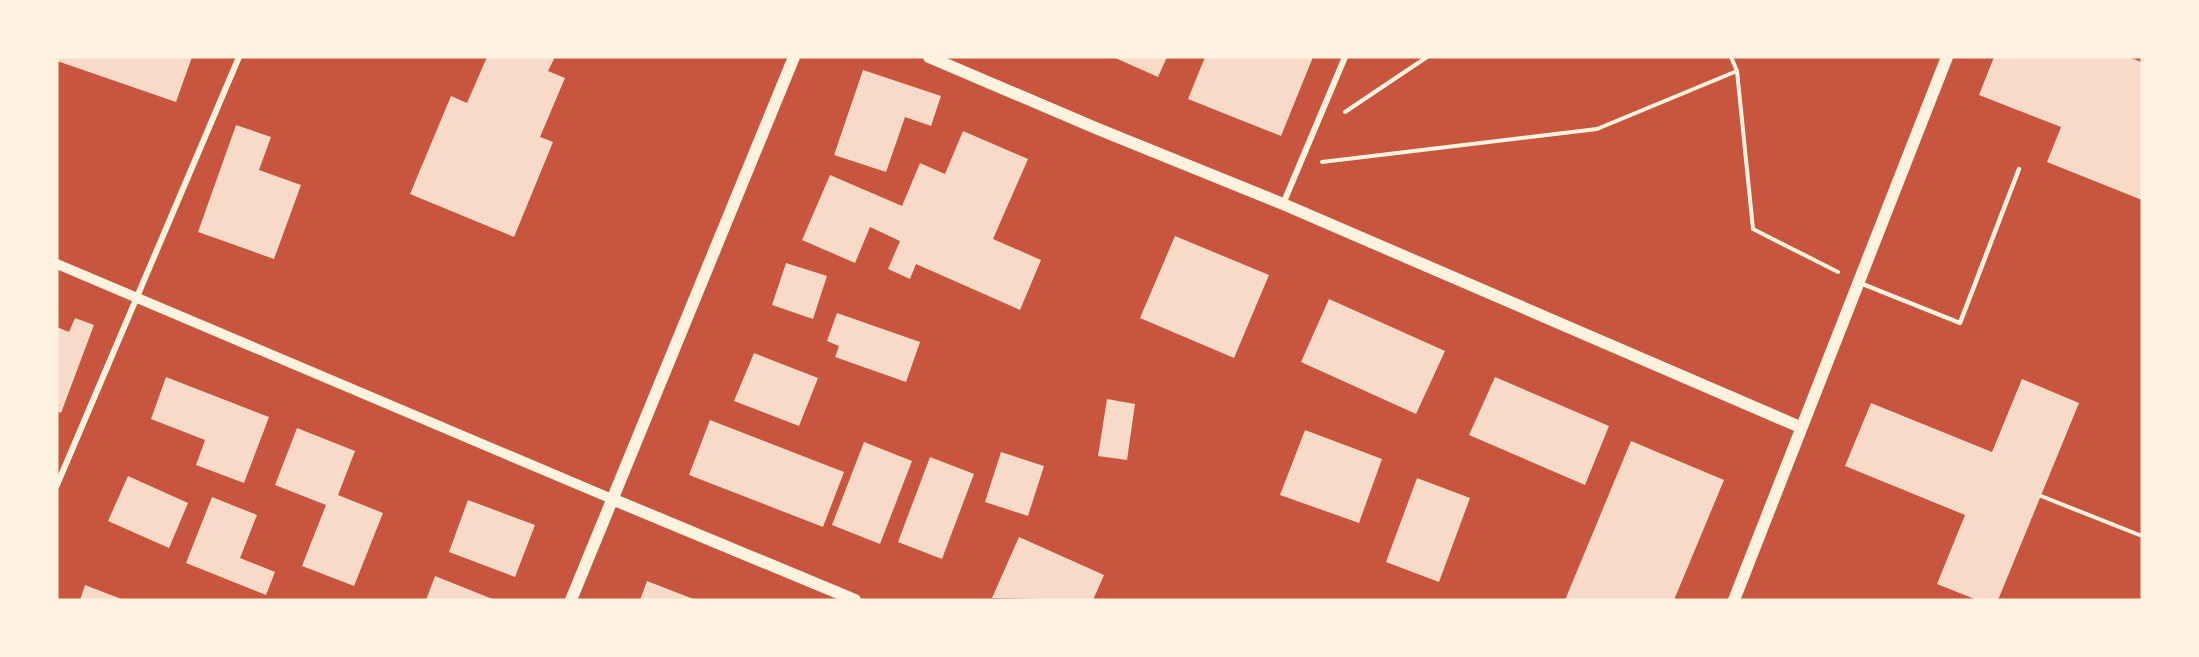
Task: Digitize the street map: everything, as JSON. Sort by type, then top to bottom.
[{"type":"main road","points":[[571,600],[794,57]]},
{"type":"main road","points":[[929,57],[1283,204],[1800,428]]},
{"type":"main road","points":[[1734,600],[1947,57]]},
{"type":"main road","points":[[612,499],[855,600]]},
{"type":"street","points":[[57,485],[239,57]]},
{"type":"street","points":[[1283,204],[1344,57]]},
{"type":"street","points":[[57,264],[612,499]]},
{"type":"lane","points":[[1857,282],[1960,323],[2019,169]]},
{"type":"path","points":[[1313,133],[1427,57]]},
{"type":"path","points":[[1731,57],[1737,71],[1753,230],[1857,282]]},
{"type":"path","points":[[1300,163],[1597,129],[1737,71]]},
{"type":"path","points":[[2041,496],[2142,536]]},
{"type":"building","points":[[57,57],[192,57],[176,102],[57,61]]},
{"type":"building","points":[[487,57],[555,57],[548,71],[565,78],[540,137],[553,142],[514,237],[410,194],[451,96],[467,103]]},
{"type":"building","points":[[1113,57],[1167,57],[1158,77]]},
{"type":"building","points":[[1205,57],[1313,57],[1281,136],[1188,99]]},
{"type":"building","points":[[1994,57],[2128,57],[2142,62],[2142,200],[2047,162],[2061,127],[1979,95]]},
{"type":"building","points":[[863,70],[941,96],[931,126],[905,117],[886,172],[834,155]]},
{"type":"building","points":[[236,125],[271,137],[259,170],[301,185],[274,259],[198,232]]},
{"type":"building","points":[[963,131],[1028,159],[993,239],[1041,260],[1020,310],[916,264],[910,279],[888,269],[900,241],[870,227],[855,263],[802,240],[830,175],[902,206],[920,163],[945,174]]},
{"type":"building","points":[[1175,236],[1269,275],[1234,358],[1140,318]]},
{"type":"building","points":[[786,263],[827,276],[813,319],[772,305]]},
{"type":"building","points":[[1329,299],[1445,351],[1416,414],[1301,362]]},
{"type":"building","points":[[837,313],[920,342],[906,382],[835,357],[839,346],[827,341]]},
{"type":"building","points":[[75,318],[94,325],[61,413],[57,411],[57,327],[69,332]]},
{"type":"building","points":[[754,353],[818,378],[799,426],[734,401]]},
{"type":"building","points":[[166,377],[269,417],[244,483],[196,465],[205,440],[151,419]]},
{"type":"building","points":[[1495,377],[1609,426],[1585,485],[1469,435]]},
{"type":"building","points":[[2022,379],[2079,403],[1998,600],[1977,600],[1937,584],[1965,515],[1845,466],[1871,403],[1992,452]]},
{"type":"building","points":[[1107,399],[1135,404],[1127,460],[1098,456]]},
{"type":"building","points":[[710,420],[844,472],[823,527],[689,475]]},
{"type":"building","points":[[297,428],[355,451],[338,495],[383,513],[354,586],[302,566],[326,505],[275,485]]},
{"type":"building","points":[[1305,430],[1382,459],[1359,523],[1280,495]]},
{"type":"building","points":[[1631,441],[1724,480],[1674,600],[1565,600]]},
{"type":"building","points":[[864,442],[912,461],[880,544],[832,525]]},
{"type":"building","points":[[1001,452],[1044,466],[1028,516],[985,502]]},
{"type":"building","points":[[930,457],[974,474],[942,559],[898,542]]},
{"type":"building","points":[[128,476],[188,503],[169,548],[108,521]]},
{"type":"building","points":[[1417,478],[1470,498],[1439,582],[1386,562]]},
{"type":"building","points":[[212,497],[257,515],[240,558],[275,572],[266,595],[186,563]]},
{"type":"building","points":[[468,500],[535,525],[515,577],[449,552]]},
{"type":"building","points":[[1019,537],[1104,575],[1093,600],[992,598]]},
{"type":"building","points":[[435,576],[495,600],[426,600]]},
{"type":"building","points":[[647,581],[696,600],[640,600]]},
{"type":"building","points":[[85,585],[124,600],[80,600]]}]
